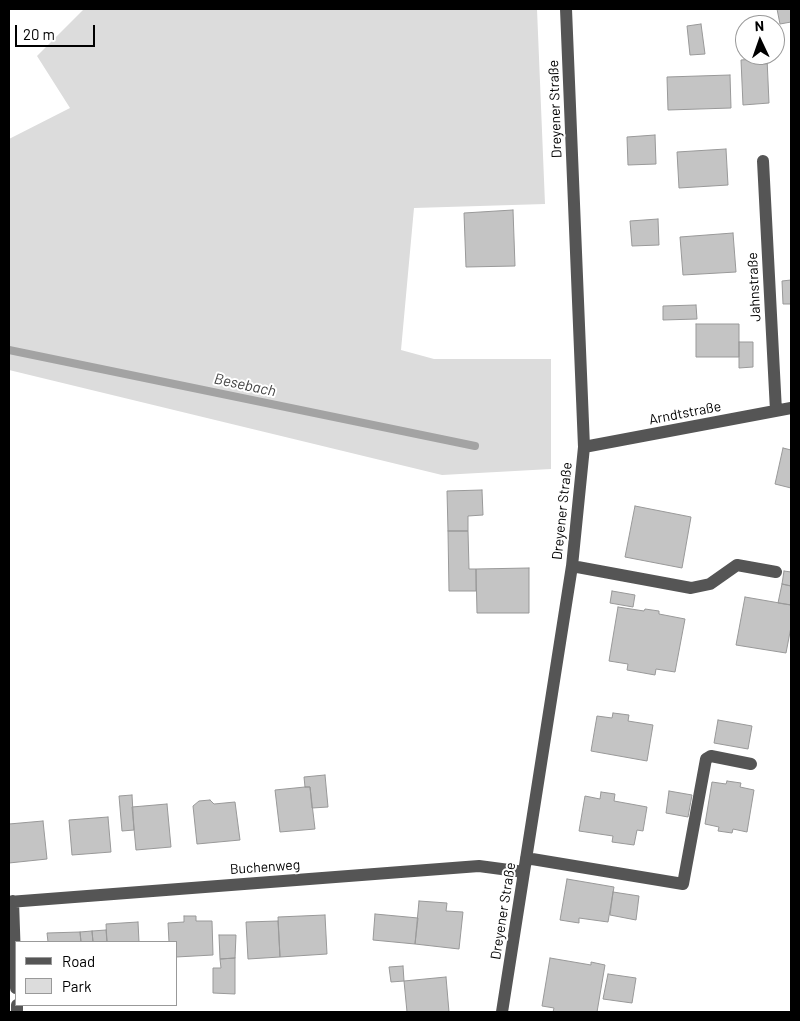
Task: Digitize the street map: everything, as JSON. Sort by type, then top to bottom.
[{"type":"street","name":"Dreyener Straße","points":[[502,1012],[572,566],[584,447],[566,9]]},
{"type":"street","name":"Jahnstraße","points":[[762,161],[776,411]]},
{"type":"street","name":"Arndtstraße","points":[[584,447],[791,408]]},
{"type":"street","points":[[572,566],[691,588],[710,584],[737,565],[776,572]]},
{"type":"street","points":[[526,858],[683,884],[706,758],[710,756],[751,764]]},
{"type":"street","name":"Buchenweg","points":[[11,902],[479,866],[524,872]]},
{"type":"street","points":[[11,902],[15,971]]},
{"type":"green space","points":[[84,9],[537,9],[545,204],[414,208],[401,350],[434,359],[551,359],[551,469],[442,475],[9,370],[9,139],[70,108],[37,56]]},
{"type":"building","points":[[777,9],[791,9],[791,22],[785,23],[785,15],[778,15]]},
{"type":"building","points":[[701,24],[705,54],[690,55],[687,26]]},
{"type":"building","points":[[741,65],[767,65],[769,103],[743,105]]},
{"type":"building","points":[[730,75],[731,108],[668,110],[667,77]]},
{"type":"building","points":[[655,135],[656,164],[628,165],[627,137]]},
{"type":"building","points":[[726,149],[728,185],[679,188],[677,152]]},
{"type":"building","points":[[513,210],[515,266],[466,267],[464,213]]},
{"type":"building","points":[[658,219],[659,245],[632,246],[630,221]]},
{"type":"building","points":[[733,233],[736,272],[683,275],[680,237]]},
{"type":"building","points":[[791,280],[791,304],[783,304],[782,281]]},
{"type":"building","points":[[696,305],[697,319],[663,320],[663,306]]},
{"type":"building","points":[[696,324],[739,324],[739,357],[696,357]]},
{"type":"building","points":[[739,342],[753,342],[753,367],[739,368]]},
{"type":"building","points":[[783,448],[791,450],[791,488],[775,484]]},
{"type":"building","points":[[482,490],[483,515],[468,516],[468,531],[448,531],[447,491]]},
{"type":"building","points":[[635,506],[691,517],[682,568],[625,557]]},
{"type":"building","points":[[448,531],[468,531],[469,569],[476,569],[476,591],[449,591]]},
{"type":"building","points":[[529,568],[529,613],[477,613],[476,569]]},
{"type":"building","points":[[784,571],[791,572],[791,586],[782,584]]},
{"type":"building","points":[[782,584],[791,586],[791,605],[778,603]]},
{"type":"building","points":[[612,591],[635,595],[633,607],[610,603]]},
{"type":"building","points":[[745,597],[791,605],[791,627],[786,653],[736,645]]},
{"type":"building","points":[[618,607],[659,611],[659,614],[685,619],[675,672],[656,669],[655,675],[627,670],[628,664],[609,661]]},
{"type":"building","points":[[613,713],[629,715],[628,721],[653,725],[647,761],[591,751],[597,716],[612,718]]},
{"type":"building","points":[[718,720],[752,726],[748,749],[714,743]]},
{"type":"building","points":[[325,775],[328,807],[312,808],[310,787],[305,787],[304,777]]},
{"type":"building","points":[[727,781],[741,783],[740,787],[754,790],[747,832],[733,829],[732,833],[718,831],[719,827],[705,824],[712,782],[726,784]]},
{"type":"building","points":[[310,787],[315,829],[280,832],[275,790]]},
{"type":"building","points":[[669,791],[692,795],[688,817],[666,813]]},
{"type":"building","points":[[601,792],[615,794],[614,801],[647,807],[643,831],[637,830],[634,845],[612,842],[613,836],[579,831],[585,796],[600,799]]},
{"type":"building","points":[[132,795],[134,830],[122,831],[119,796]]},
{"type":"building","points":[[210,800],[214,804],[235,802],[240,840],[197,844],[193,806],[199,801]]},
{"type":"building","points":[[167,804],[171,847],[136,850],[132,807]]},
{"type":"building","points":[[108,817],[111,852],[72,855],[69,820]]},
{"type":"building","points":[[43,821],[47,859],[9,863],[9,824]]},
{"type":"building","points":[[567,879],[614,887],[608,922],[579,918],[579,923],[560,920]]},
{"type":"building","points":[[613,892],[639,896],[636,920],[610,915]]},
{"type":"building","points":[[419,901],[447,903],[446,911],[463,912],[459,949],[415,944]]},
{"type":"building","points":[[375,914],[418,918],[415,944],[373,940]]},
{"type":"building","points":[[325,915],[327,954],[280,957],[278,917]]},
{"type":"building","points":[[184,916],[196,916],[196,921],[212,921],[213,955],[178,957],[178,941],[169,941],[168,923],[184,922]]},
{"type":"building","points":[[278,921],[280,957],[248,959],[246,922]]},
{"type":"building","points":[[138,922],[139,941],[107,941],[106,924]]},
{"type":"building","points":[[106,930],[107,941],[93,941],[92,931]]},
{"type":"building","points":[[92,931],[93,941],[81,941],[80,932]]},
{"type":"building","points":[[80,932],[81,941],[48,941],[47,933]]},
{"type":"building","points":[[219,935],[236,935],[235,958],[220,959]]},
{"type":"building","points":[[235,958],[235,994],[213,993],[213,968],[221,968],[220,959]]},
{"type":"building","points":[[550,958],[591,965],[591,962],[605,965],[597,1012],[553,1012],[554,1008],[542,1006]]},
{"type":"building","points":[[403,966],[404,981],[391,982],[389,967]]},
{"type":"building","points":[[608,974],[636,978],[632,1003],[603,999]]},
{"type":"building","points":[[446,977],[449,1012],[407,1012],[404,981]]},
{"type":"waterway","name":"Besebach","points":[[9,350],[475,446]]}]
